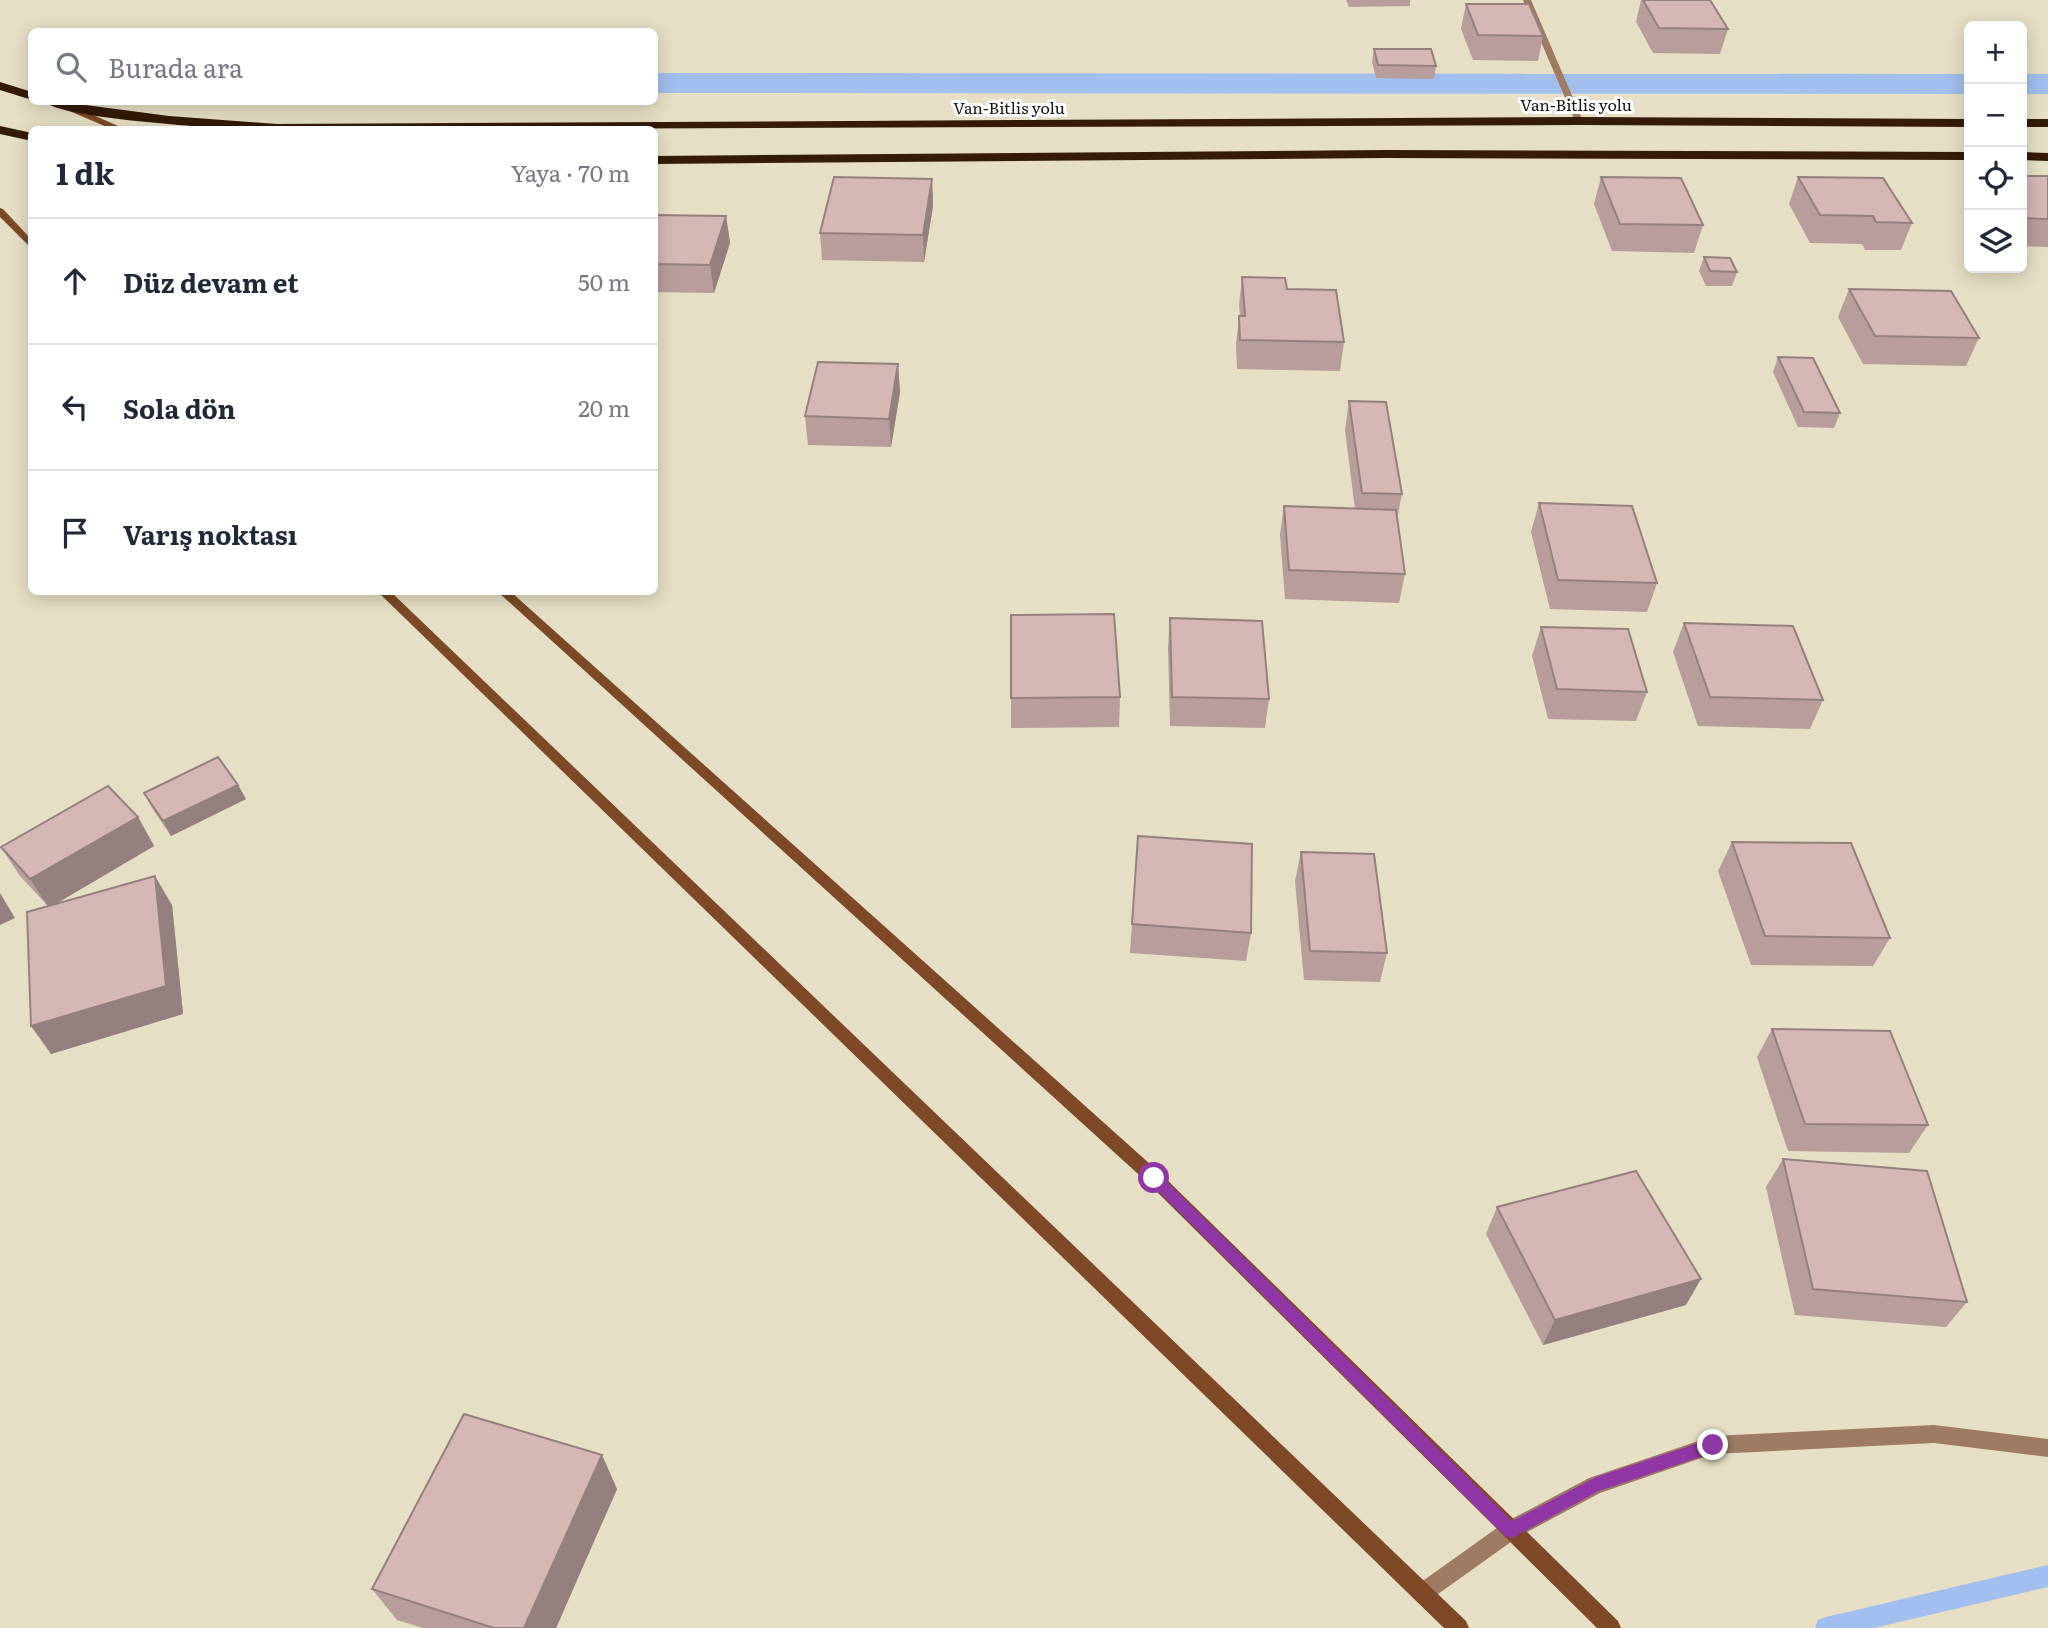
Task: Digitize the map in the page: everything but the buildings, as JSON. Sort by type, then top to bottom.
[{"type":"highway","points":[[0,86],[28,95]]},
{"type":"highway","name":"Van-Bitlis yolu","points":[[61,105],[169,120],[238,126]]},
{"type":"highway","name":"Van-Bitlis yolu","points":[[658,127],[1579,121],[1964,123]]},
{"type":"highway","points":[[2027,123],[2048,123]]},
{"type":"highway","points":[[0,130],[28,136]]},
{"type":"highway","points":[[658,160],[1386,154],[1964,156]]},
{"type":"highway","points":[[2027,156],[2048,157]]},
{"type":"main road","points":[[67,107],[114,126]]},
{"type":"main road","points":[[0,211],[28,242]]},
{"type":"main road","points":[[387,595],[1459,1628]]},
{"type":"main road","points":[[507,595],[1154,1178],[1611,1628]]},
{"type":"street","points":[[1527,0],[1579,121]]},
{"type":"street","points":[[1424,1592],[1511,1530],[1596,1485],[1713,1445],[1934,1434],[2048,1448]]},
{"type":"waterway","points":[[658,83],[1964,84]]},
{"type":"waterway","points":[[2027,84],[2048,84]]},
{"type":"waterway","points":[[1826,1628],[2048,1576]]},
{"type":"route","points":[[1154,1178],[1511,1530],[1596,1485],[1713,1445]]}]
